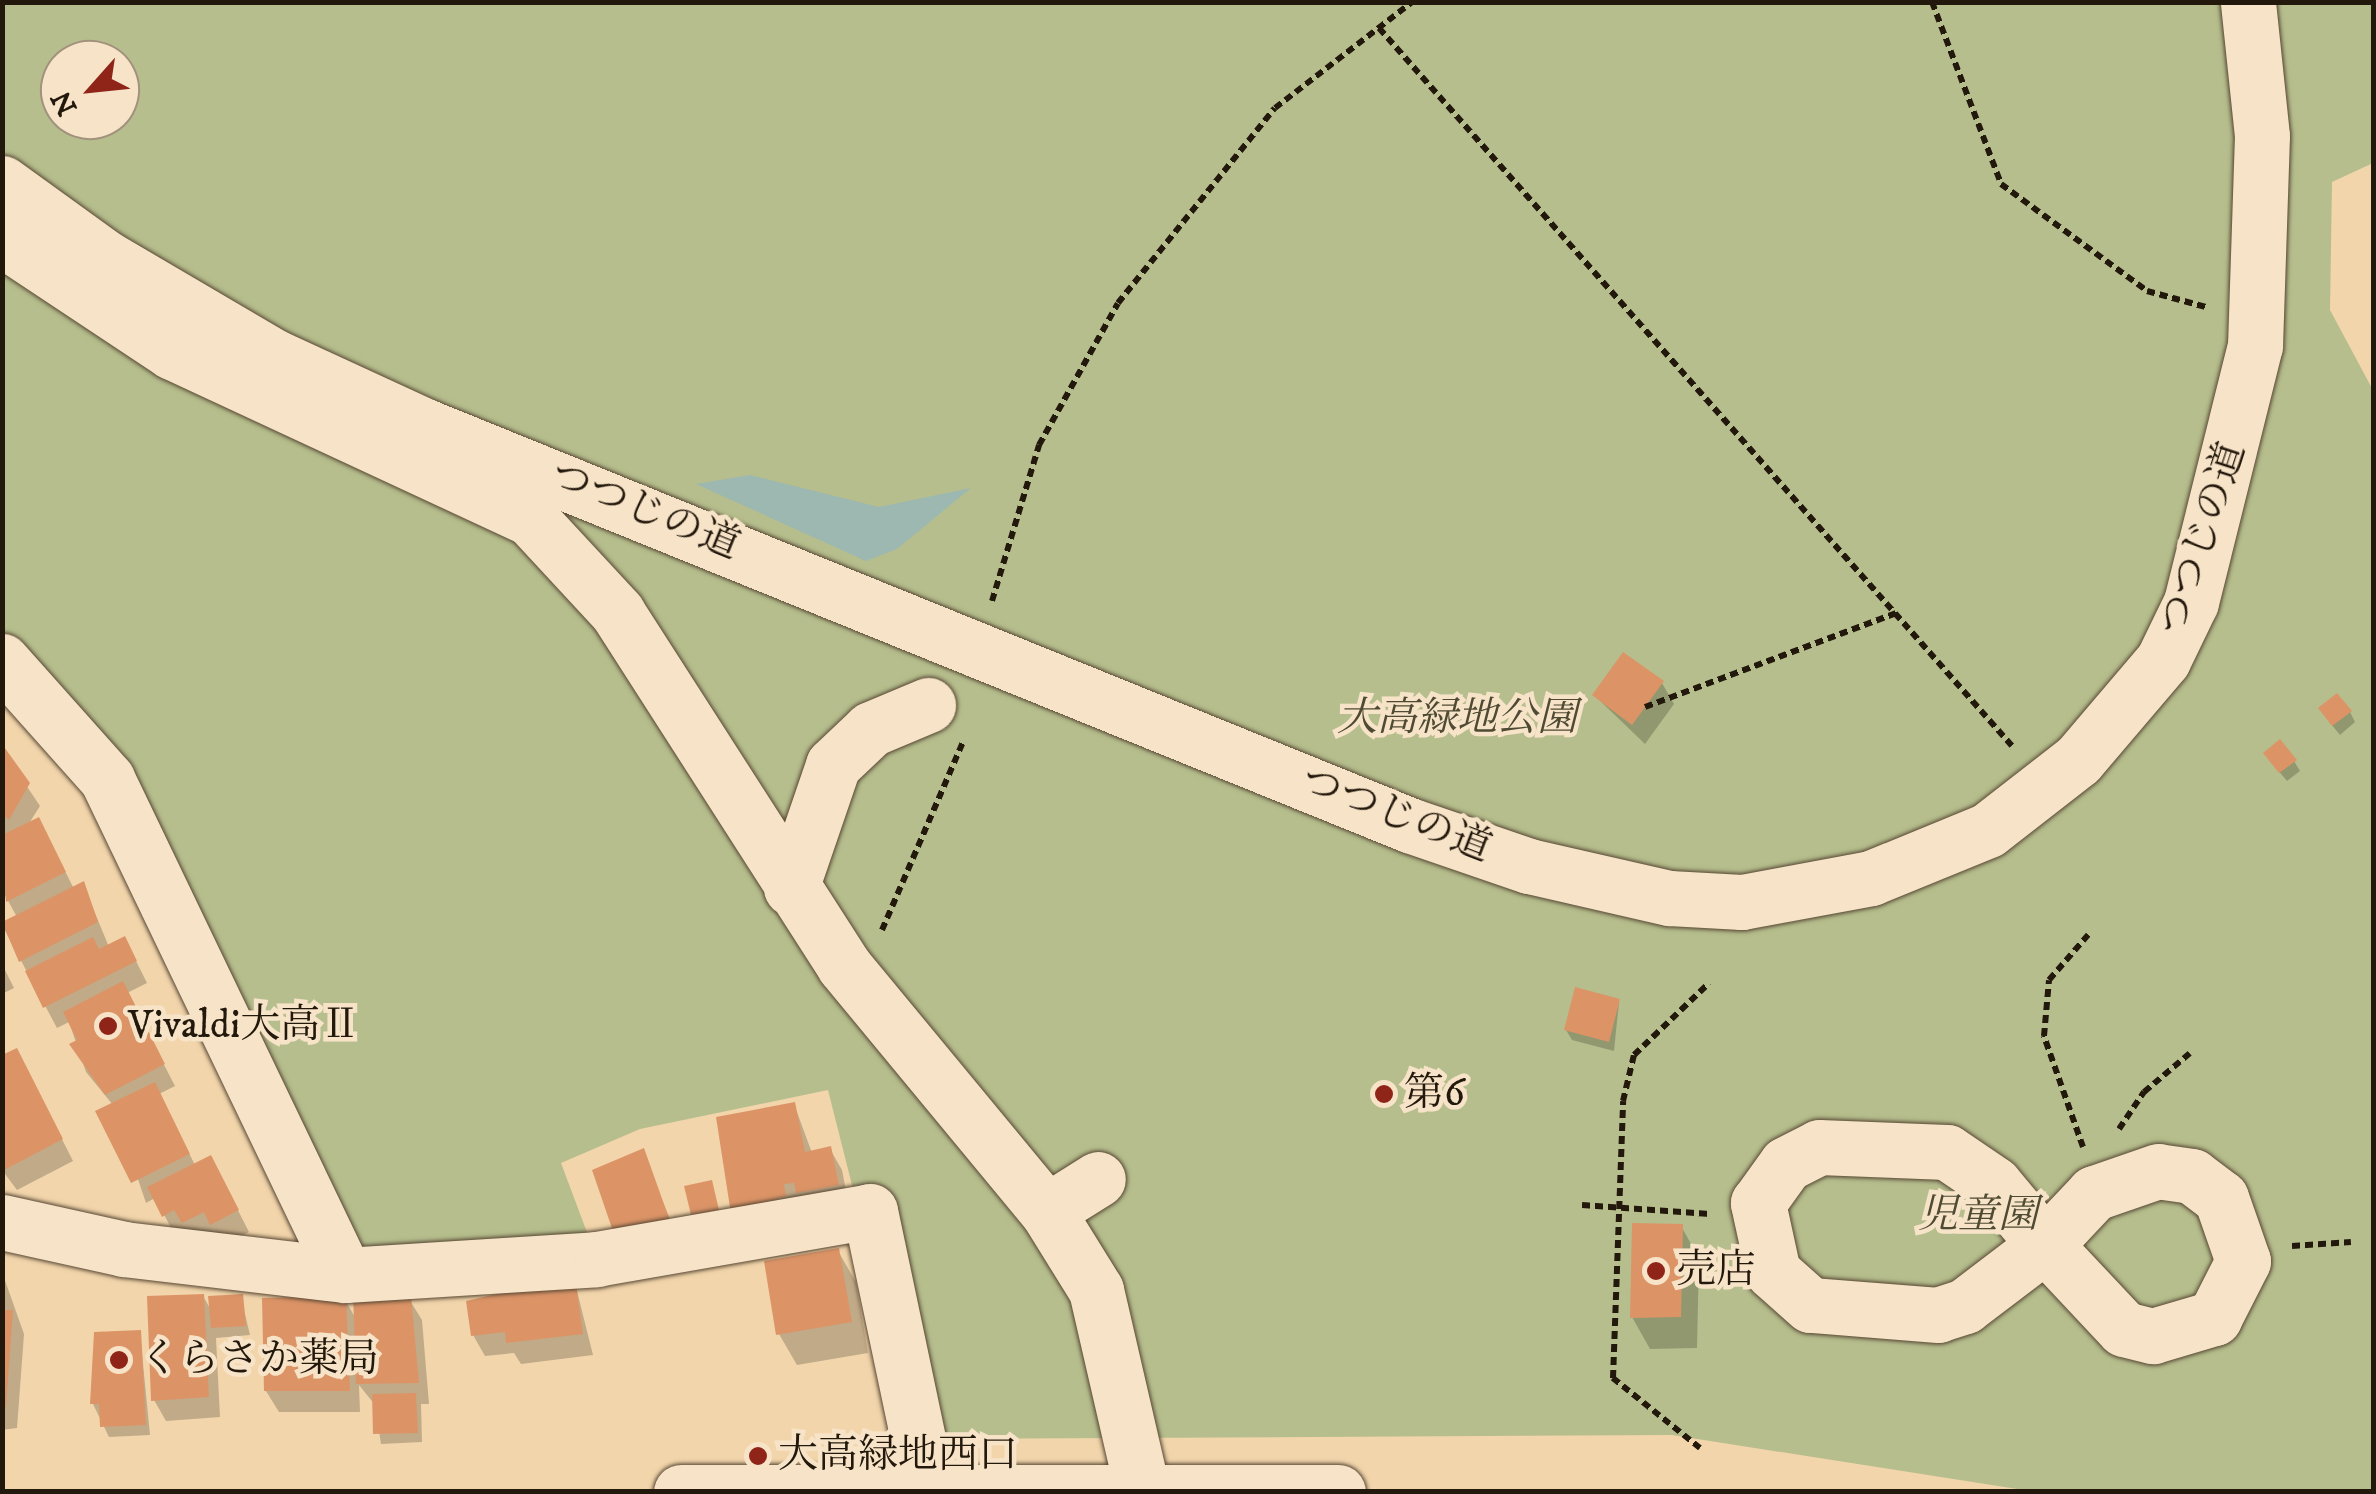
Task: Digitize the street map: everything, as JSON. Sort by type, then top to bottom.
[{"type":"street","name":"つつじの道","points":[[2,183],[106,258],[275,357],[1410,825],[1669,898],[1742,902],[1871,878],[1988,830],[2046,784],[2163,660],[2192,602],[2256,320],[2262,136],[2248,2]]},
{"type":"street","points":[[2,238],[172,352],[531,519],[617,612],[790,888],[1047,1211],[1096,1290],[1142,1488]]},
{"type":"street","points":[[2,661],[107,780],[345,1274]]},
{"type":"street","points":[[790,888],[833,765],[870,729],[948,714]]},
{"type":"street","points":[[2045,1245],[1994,1184],[1947,1152],[1819,1147],[1774,1175],[1756,1218],[1773,1272],[1810,1305],[1938,1316],[1982,1295],[2045,1245],[2109,1185],[2158,1170],[2192,1176],[2221,1198],[2243,1261],[2214,1318],[2153,1336],[2124,1330],[2045,1245]]},
{"type":"street","points":[[1047,1211],[1098,1179]]},
{"type":"street","points":[[2,1222],[124,1249],[345,1274],[596,1259],[870,1211],[920,1448],[914,1490]]},
{"type":"street","points":[[681,1492],[1142,1488],[1338,1492]]},
{"type":"path","points":[[978,646],[1039,444],[1118,303],[1275,108],[1412,2]]},
{"type":"path","points":[[1932,2],[2002,184],[2148,291],[2256,320]]},
{"type":"path","points":[[1380,28],[2046,784]]},
{"type":"path","points":[[1644,708],[1896,614]]},
{"type":"path","points":[[878,940],[958,767],[948,714]]},
{"type":"path","points":[[2088,934],[2049,980],[2044,1036],[2109,1185]]},
{"type":"path","points":[[1700,1448],[1612,1378],[1618,1207],[1634,1055],[1709,982]]},
{"type":"path","points":[[2109,1185],[2119,1130],[2144,1092],[2190,1053]]},
{"type":"path","points":[[1582,1205],[1756,1218]]},
{"type":"green space","name":"大高緑地公園","points":[[3,3],[2373,3],[2373,163],[2332,182],[2330,310],[2374,392],[2373,1491],[2030,1491],[1672,1435],[938,1439],[856,1201],[828,1090],[640,1129],[561,1163],[591,1243],[368,1261],[3,635]]},
{"type":"water","points":[[750,475],[879,507],[971,488],[897,549],[866,561],[696,484]]},
{"type":"building","points":[[1623,652],[1664,681],[1632,725],[1592,695]]},
{"type":"building","points":[[2337,693],[2352,711],[2332,726],[2318,708]]},
{"type":"building","points":[[2280,739],[2297,760],[2279,773],[2263,753]]},
{"type":"building","points":[[2,744],[30,783],[9,820],[2,813]]},
{"type":"building","points":[[39,817],[66,872],[6,902],[2,835]]},
{"type":"building","points":[[84,881],[98,922],[19,962],[2,922]]},
{"type":"building","points":[[125,936],[137,961],[43,1008],[25,971],[93,937],[99,949]]},
{"type":"building","name":"Vivaldi大高Ⅱ","points":[[123,981],[165,1064],[105,1095],[69,1044],[77,1040],[63,1012]]},
{"type":"building","points":[[1575,987],[1620,999],[1609,1042],[1564,1030]]},
{"type":"building","points":[[17,1048],[63,1139],[2,1171],[2,1055]]},
{"type":"building","points":[[155,1082],[190,1154],[131,1183],[95,1111]]},
{"type":"building","points":[[795,1102],[805,1152],[831,1146],[839,1185],[796,1193],[794,1183],[784,1184],[786,1196],[731,1214],[716,1117]]},
{"type":"building","points":[[644,1148],[670,1221],[616,1240],[592,1170]]},
{"type":"building","points":[[211,1155],[239,1210],[210,1225],[204,1212],[182,1223],[174,1210],[162,1217],[147,1187]]},
{"type":"building","points":[[712,1180],[719,1210],[691,1215],[684,1186]]},
{"type":"building","name":"売店","points":[[1632,1223],[1683,1224],[1681,1317],[1630,1318]]},
{"type":"building","points":[[839,1248],[852,1322],[776,1335],[764,1261]]},
{"type":"building","points":[[575,1276],[583,1334],[506,1343],[505,1332],[471,1336],[466,1301]]},
{"type":"building","points":[[353,1292],[411,1296],[419,1383],[356,1384]]},
{"type":"building","points":[[204,1294],[209,1397],[151,1401],[147,1296]]},
{"type":"building","points":[[243,1294],[246,1326],[211,1328],[208,1296]]},
{"type":"building","points":[[346,1296],[350,1391],[264,1391],[262,1298]]},
{"type":"building","points":[[2,1310],[13,1310],[6,1407],[2,1407]]},
{"type":"building","name":"くらさか薬局","points":[[141,1330],[146,1425],[100,1427],[99,1404],[90,1404],[94,1332]]},
{"type":"building","points":[[416,1393],[418,1433],[373,1434],[372,1394]]},
{"type":"place","name":"Vivaldi大高Ⅱ","points":[[108,1026]]},
{"type":"place","name":"第6","points":[[1384,1094]]},
{"type":"place","name":"売店","points":[[1656,1271]]},
{"type":"place","name":"くらさか薬局","points":[[119,1360]]},
{"type":"place","name":"大高緑地西口","points":[[758,1456]]},
{"type":"park label","name":"児童園","points":[[1978,1216]]}]
